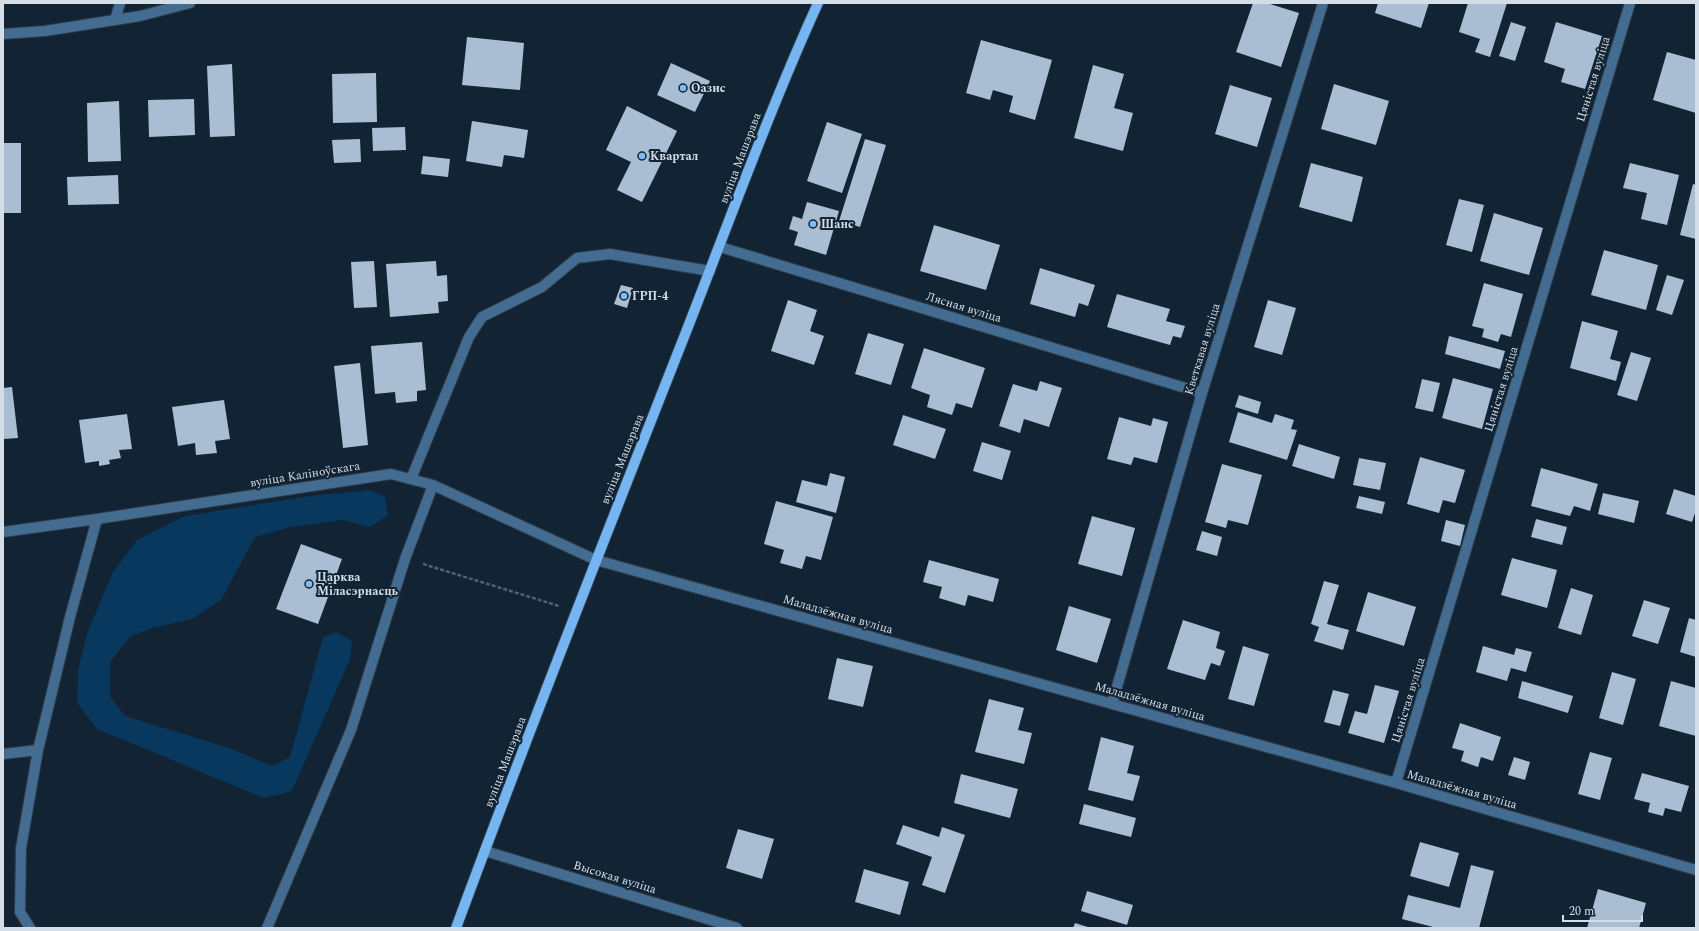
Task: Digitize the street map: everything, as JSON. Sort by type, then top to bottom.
[{"type":"main road","name":"вуліца Машэрава","points":[[456,928],[576,611],[720,247],[792,59],[818,3]]},
{"type":"street","points":[[115,20],[120,3]]},
{"type":"street","points":[[3,34],[45,30],[140,16],[190,3]]},
{"type":"street","name":"Кветкавая вуліца","points":[[1112,704],[1202,393],[1323,3]]},
{"type":"street","name":"Цяністая вуліца","points":[[1396,783],[1630,3]]},
{"type":"street","name":"Лясная вуліца","points":[[720,247],[1202,393]]},
{"type":"street","points":[[411,480],[469,336],[482,317],[542,288],[577,258],[610,254],[710,271]]},
{"type":"street","name":"вуліца Каліноўскага","points":[[3,532],[390,474],[433,486],[596,560]]},
{"type":"street","points":[[267,928],[351,730],[405,559],[433,486]]},
{"type":"street","points":[[30,928],[20,912],[22,848],[38,750],[70,617],[97,519]]},
{"type":"street","name":"Маладзёжная вуліца","points":[[596,560],[1396,783],[1696,870]]},
{"type":"street","points":[[3,754],[38,750]]},
{"type":"street","name":"Высокая вуліца","points":[[485,851],[737,928]]},
{"type":"path","points":[[405,559],[576,611]]},
{"type":"shaded area","points":[[371,490],[385,497],[388,515],[370,527],[343,520],[291,527],[255,537],[221,600],[192,619],[152,628],[131,636],[110,662],[110,696],[125,716],[229,748],[272,766],[290,757],[323,637],[337,632],[352,641],[350,659],[292,791],[264,798],[97,729],[77,703],[78,671],[88,631],[113,572],[137,540],[185,516],[310,496]]},
{"type":"building","points":[[1253,3],[1267,3],[1299,13],[1281,67],[1236,52]]},
{"type":"building","points":[[1378,3],[1429,3],[1421,28],[1375,13]]},
{"type":"building","points":[[1468,3],[1507,3],[1490,57],[1475,52],[1480,39],[1459,32]]},
{"type":"building","points":[[1511,22],[1526,27],[1515,61],[1499,56]]},
{"type":"building","points":[[1556,22],[1602,36],[1585,89],[1561,82],[1565,69],[1544,62]]},
{"type":"building","points":[[467,37],[524,43],[520,90],[462,85]]},
{"type":"building","points":[[981,40],[1052,60],[1035,120],[1009,112],[1013,96],[993,90],[990,100],[966,93]]},
{"type":"building","points":[[1667,52],[1696,60],[1696,113],[1653,100]]},
{"type":"building","name":"Оазис","points":[[671,63],[710,81],[695,112],[657,95]]},
{"type":"building","points":[[232,64],[235,136],[210,137],[207,66]]},
{"type":"building","points":[[1093,65],[1124,74],[1114,108],[1133,113],[1123,151],[1074,138]]},
{"type":"building","points":[[376,73],[377,122],[333,123],[332,74]]},
{"type":"building","points":[[1334,84],[1389,101],[1376,145],[1321,129]]},
{"type":"building","points":[[1230,85],[1272,98],[1257,147],[1215,134]]},
{"type":"building","points":[[194,99],[195,135],[149,137],[148,100]]},
{"type":"building","points":[[119,101],[121,161],[88,162],[87,103]]},
{"type":"building","name":"Квартал","points":[[627,106],[677,131],[642,202],[617,190],[631,162],[606,150]]},
{"type":"building","points":[[472,121],[528,130],[524,158],[504,155],[502,167],[466,161]]},
{"type":"building","points":[[827,122],[862,134],[842,193],[807,181]]},
{"type":"building","points":[[405,127],[406,150],[373,151],[372,128]]},
{"type":"building","points":[[360,139],[361,162],[334,163],[332,140]]},
{"type":"building","points":[[865,139],[886,145],[860,227],[839,221]]},
{"type":"building","points":[[3,143],[21,143],[21,213],[3,213]]},
{"type":"building","points":[[423,156],[450,159],[448,177],[421,174]]},
{"type":"building","points":[[1311,163],[1363,177],[1352,222],[1299,207]]},
{"type":"building","points":[[1630,163],[1679,175],[1667,225],[1641,219],[1647,193],[1623,188]]},
{"type":"building","points":[[118,175],[119,204],[68,205],[67,177]]},
{"type":"building","points":[[1693,184],[1696,185],[1696,239],[1680,235]]},
{"type":"building","points":[[1459,199],[1484,205],[1472,252],[1446,245]]},
{"type":"building","name":"Шанс","points":[[807,202],[839,211],[826,255],[794,245],[798,232],[789,229],[793,216],[802,219]]},
{"type":"building","points":[[1494,213],[1543,228],[1529,275],[1480,261]]},
{"type":"building","points":[[934,225],[1000,245],[986,290],[920,271]]},
{"type":"building","points":[[1604,250],[1658,265],[1646,310],[1591,295]]},
{"type":"building","points":[[374,261],[377,307],[354,308],[351,262]]},
{"type":"building","points":[[436,261],[437,276],[447,275],[448,301],[438,302],[439,313],[390,317],[386,264]]},
{"type":"building","points":[[1040,268],[1095,285],[1088,306],[1079,303],[1075,317],[1030,304]]},
{"type":"building","points":[[1667,275],[1684,280],[1672,315],[1656,310]]},
{"type":"building","points":[[1484,283],[1523,294],[1511,337],[1501,334],[1498,342],[1482,337],[1484,329],[1472,326]]},
{"type":"building","name":"ГРП-4","points":[[621,285],[633,288],[627,308],[614,304]]},
{"type":"building","points":[[1117,294],[1170,309],[1166,321],[1185,326],[1181,338],[1173,336],[1170,345],[1107,327]]},
{"type":"building","points":[[788,300],[817,310],[810,331],[824,336],[814,365],[771,351]]},
{"type":"building","points":[[1268,300],[1296,308],[1282,355],[1254,347]]},
{"type":"building","points":[[1582,321],[1618,331],[1610,359],[1621,362],[1616,381],[1570,368]]},
{"type":"building","points":[[868,333],[904,344],[891,385],[855,374]]},
{"type":"building","points":[[1449,336],[1505,351],[1500,369],[1445,354]]},
{"type":"building","points":[[422,342],[426,390],[417,391],[417,401],[396,403],[395,392],[375,394],[371,346]]},
{"type":"building","points":[[924,348],[985,368],[972,408],[956,403],[952,415],[927,407],[930,395],[911,388]]},
{"type":"building","points":[[1631,352],[1651,358],[1637,401],[1617,395]]},
{"type":"building","points":[[360,363],[368,445],[343,448],[334,366]]},
{"type":"building","points":[[1453,378],[1493,389],[1482,429],[1442,418]]},
{"type":"building","points":[[1422,379],[1440,383],[1433,412],[1415,408]]},
{"type":"building","points":[[1040,381],[1062,388],[1049,427],[1024,419],[1020,433],[999,426],[1013,384],[1037,391]]},
{"type":"building","points":[[12,387],[18,438],[3,439],[3,388]]},
{"type":"building","points":[[1239,395],[1261,402],[1258,414],[1235,407]]},
{"type":"building","points":[[224,400],[230,439],[215,441],[217,453],[196,455],[195,443],[178,446],[172,407]]},
{"type":"building","points":[[1238,412],[1272,423],[1275,414],[1294,420],[1291,429],[1297,430],[1287,460],[1229,442]]},
{"type":"building","points":[[127,414],[132,449],[119,450],[121,458],[109,460],[110,464],[99,466],[99,461],[85,463],[79,420]]},
{"type":"building","points":[[903,415],[946,429],[935,459],[893,445]]},
{"type":"building","points":[[1119,417],[1151,426],[1153,418],[1168,422],[1157,463],[1134,457],[1131,465],[1107,459]]},
{"type":"building","points":[[982,442],[1011,451],[1002,480],[973,471]]},
{"type":"building","points":[[1299,444],[1340,457],[1334,479],[1292,466]]},
{"type":"building","points":[[1420,457],[1465,470],[1455,503],[1443,500],[1439,513],[1407,504]]},
{"type":"building","points":[[1359,458],[1386,463],[1380,490],[1353,485]]},
{"type":"building","points":[[1222,464],[1262,475],[1248,525],[1228,520],[1226,528],[1205,522]]},
{"type":"building","points":[[1541,468],[1598,484],[1590,511],[1574,506],[1570,516],[1531,506]]},
{"type":"building","points":[[830,473],[845,477],[836,513],[796,502],[802,480],[827,486]]},
{"type":"building","points":[[1674,489],[1696,496],[1696,510],[1692,522],[1666,514]]},
{"type":"building","points":[[1603,493],[1639,501],[1634,523],[1598,514]]},
{"type":"building","points":[[1359,496],[1385,502],[1382,514],[1356,508]]},
{"type":"building","points":[[776,501],[833,517],[821,560],[806,556],[802,569],[780,563],[784,550],[764,544]]},
{"type":"building","points":[[1092,516],[1135,528],[1122,576],[1078,564]]},
{"type":"building","points":[[1536,519],[1567,527],[1562,545],[1531,537]]},
{"type":"building","points":[[1446,520],[1465,525],[1460,546],[1441,541]]},
{"type":"building","points":[[1202,531],[1222,537],[1217,556],[1196,550]]},
{"type":"building","name":"Царква Міласэрнасць","points":[[301,544],[342,559],[318,624],[276,609]]},
{"type":"building","points":[[1512,558],[1557,570],[1547,608],[1501,595]]},
{"type":"building","points":[[929,560],[999,579],[993,602],[968,595],[965,606],[939,598],[942,587],[923,582]]},
{"type":"building","points":[[1324,581],[1339,585],[1327,624],[1349,630],[1343,650],[1314,641],[1319,627],[1311,624]]},
{"type":"building","points":[[1571,588],[1593,595],[1581,635],[1558,628]]},
{"type":"building","points":[[1368,592],[1416,607],[1404,646],[1356,631]]},
{"type":"building","points":[[1644,600],[1670,608],[1658,644],[1632,636]]},
{"type":"building","points":[[1069,606],[1111,619],[1097,663],[1056,650]]},
{"type":"building","points":[[1689,618],[1696,620],[1696,657],[1680,652]]},
{"type":"building","points":[[1183,620],[1220,632],[1216,648],[1225,651],[1220,666],[1211,663],[1205,680],[1167,669]]},
{"type":"building","points":[[1243,646],[1269,654],[1254,706],[1228,699]]},
{"type":"building","points":[[1483,646],[1514,655],[1516,648],[1532,652],[1526,672],[1511,668],[1507,681],[1476,672]]},
{"type":"building","points":[[837,658],[873,666],[863,707],[828,699]]},
{"type":"building","points":[[1612,672],[1636,679],[1623,725],[1599,718]]},
{"type":"building","points":[[1522,681],[1573,696],[1568,713],[1518,698]]},
{"type":"building","points":[[1671,681],[1696,688],[1696,736],[1659,726]]},
{"type":"building","points":[[1375,685],[1399,691],[1384,743],[1348,733],[1355,711],[1367,714]]},
{"type":"building","points":[[1333,690],[1349,694],[1340,726],[1324,722]]},
{"type":"building","points":[[989,699],[1024,708],[1018,730],[1032,733],[1024,764],[975,752]]},
{"type":"building","points":[[1460,723],[1501,737],[1493,761],[1481,757],[1478,767],[1461,761],[1464,751],[1452,748]]},
{"type":"building","points":[[1101,737],[1134,746],[1127,773],[1140,776],[1133,801],[1088,790]]},
{"type":"building","points":[[1590,752],[1612,758],[1600,800],[1578,794]]},
{"type":"building","points":[[1514,757],[1530,762],[1525,780],[1508,775]]},
{"type":"building","points":[[1642,773],[1689,786],[1681,812],[1665,808],[1663,816],[1648,812],[1650,803],[1634,799]]},
{"type":"building","points":[[961,774],[1018,789],[1010,818],[954,803]]},
{"type":"building","points":[[1084,804],[1136,818],[1131,837],[1079,824]]},
{"type":"building","points":[[903,825],[939,837],[942,827],[965,835],[945,893],[922,885],[932,857],[896,844]]},
{"type":"building","points":[[738,829],[774,839],[762,879],[726,868]]},
{"type":"building","points":[[1420,842],[1459,853],[1449,887],[1410,876]]},
{"type":"building","points":[[1471,865],[1494,871],[1479,928],[1437,928],[1402,919],[1408,895],[1460,908]]},
{"type":"building","points":[[864,869],[909,882],[900,915],[855,902]]},
{"type":"building","points":[[1598,889],[1646,903],[1639,928],[1587,928]]},
{"type":"building","points":[[1087,891],[1133,905],[1127,925],[1081,911]]},
{"type":"building","points":[[1075,923],[1091,928],[1073,928]]},
{"type":"place","name":"Оазис","points":[[683,88]]},
{"type":"place","name":"Квартал","points":[[642,156]]},
{"type":"place","name":"Шанс","points":[[813,224]]},
{"type":"place","name":"ГРП-4","points":[[624,296]]},
{"type":"place","name":"Царква Міласэрнасць","points":[[309,584]]}]
